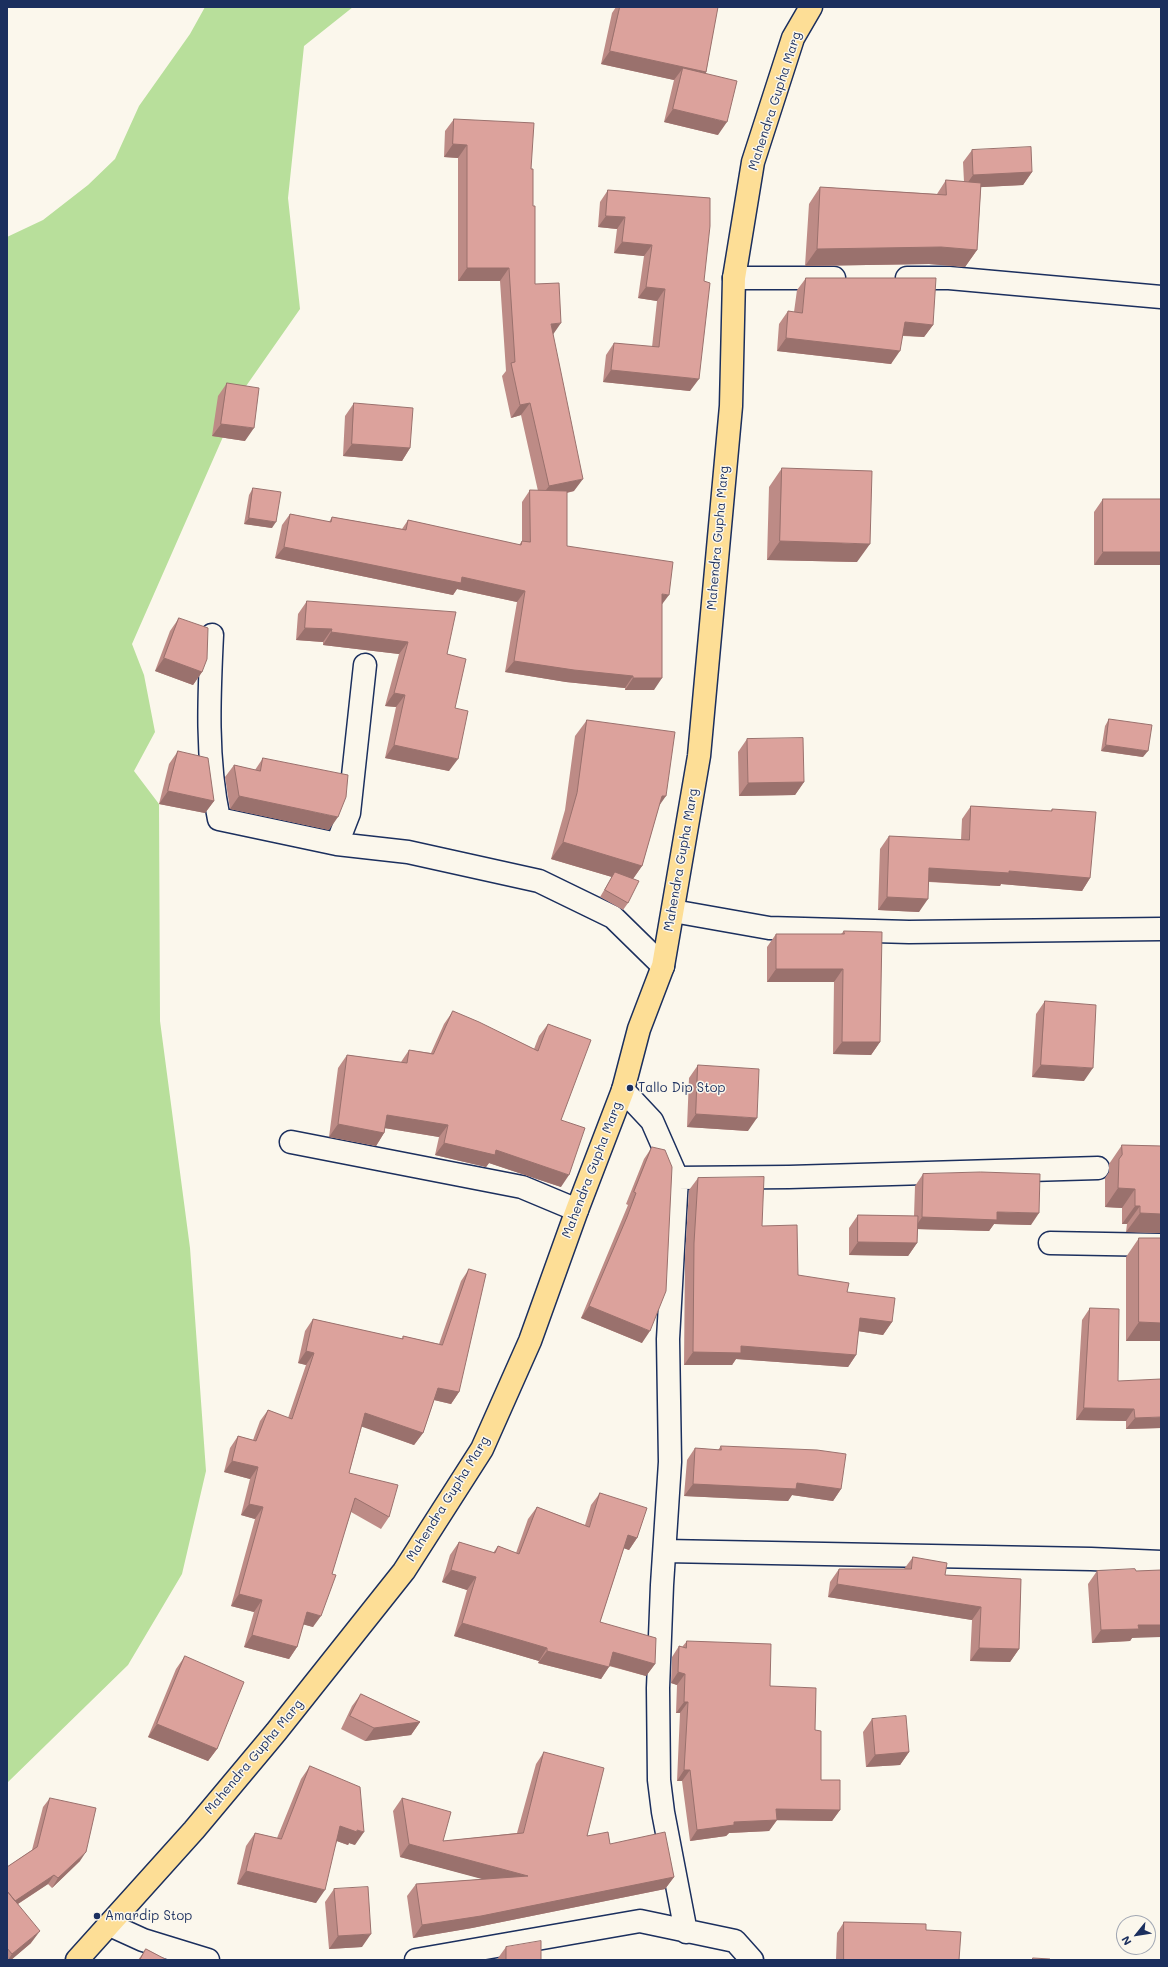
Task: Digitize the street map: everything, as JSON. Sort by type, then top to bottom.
[{"type":"main road","name":"Mahendra Gupha Marg","points":[[77,1960],[110,1925],[276,1732],[404,1571],[482,1449],[530,1341],[577,1210],[623,1090],[640,1029],[663,966],[699,748],[730,406],[734,278],[753,162],[793,38],[811,7]]},
{"type":"street","points":[[734,278],[853,278]]},
{"type":"street","points":[[885,278],[949,278],[1161,297]]},
{"type":"street","points":[[212,635],[209,703],[213,791],[220,819],[337,844],[408,852],[539,881],[613,916],[663,966]]},
{"type":"street","points":[[337,844],[349,813],[365,665]]},
{"type":"street","points":[[673,911],[769,928],[909,932],[1161,929]]},
{"type":"street","points":[[623,1090],[652,1121],[677,1178],[668,1339],[670,1462],[658,1688],[659,1780],[663,1812],[686,1932]]},
{"type":"street","points":[[291,1142],[522,1187],[577,1210]]},
{"type":"street","points":[[677,1178],[790,1177],[1098,1168]]},
{"type":"street","points":[[1050,1243],[1161,1245]]},
{"type":"street","points":[[665,1551],[1091,1558],[1161,1562]]},
{"type":"street","points":[[416,1960],[640,1921],[686,1932],[736,1950],[752,1960]]},
{"type":"street","points":[[110,1925],[143,1940],[208,1960]]},
{"type":"green space","points":[[205,7],[353,7],[304,46],[288,198],[300,309],[244,389],[132,644],[144,675],[155,732],[134,771],[159,804],[160,1021],[190,1248],[206,1471],[182,1574],[128,1665],[7,1783],[7,237],[43,220],[88,185],[115,159],[139,106],[190,34]]},
{"type":"building","points":[[620,7],[718,7],[706,72],[610,51]]},
{"type":"building","points":[[683,68],[737,81],[727,122],[673,109]]},
{"type":"building","points":[[454,119],[534,123],[531,169],[533,169],[533,206],[535,206],[535,284],[559,283],[561,323],[551,324],[583,479],[549,486],[530,403],[520,405],[511,363],[515,362],[509,268],[467,268],[467,145],[453,144]]},
{"type":"building","points":[[1031,147],[1032,172],[973,175],[972,150]]},
{"type":"building","points":[[946,180],[981,183],[977,250],[941,247],[817,249],[820,187],[946,195]]},
{"type":"building","points":[[608,190],[710,198],[710,226],[704,281],[710,283],[699,379],[611,370],[614,343],[659,347],[665,289],[646,287],[652,245],[622,242],[625,217],[606,216]]},
{"type":"building","points":[[806,278],[936,278],[933,325],[905,322],[900,351],[786,338],[788,311],[802,313]]},
{"type":"building","points":[[227,383],[259,388],[254,428],[221,424]]},
{"type":"building","points":[[354,403],[413,408],[410,448],[352,444]]},
{"type":"building","points":[[782,468],[872,471],[870,544],[780,541]]},
{"type":"building","points":[[253,488],[281,492],[276,522],[249,518]]},
{"type":"building","points":[[530,490],[567,491],[567,546],[673,562],[669,595],[662,594],[662,678],[633,678],[633,676],[574,670],[514,661],[525,591],[462,577],[461,583],[284,547],[290,514],[331,522],[332,517],[406,530],[408,520],[521,545],[522,541],[530,542]]},
{"type":"building","points":[[1103,499],[1161,499],[1161,552],[1103,552]]},
{"type":"building","points":[[307,601],[456,612],[447,654],[466,659],[455,708],[468,711],[458,759],[394,745],[405,695],[394,693],[408,642],[331,632],[332,629],[305,628]]},
{"type":"building","points":[[179,618],[208,628],[207,659],[202,672],[164,658]]},
{"type":"building","points":[[1109,719],[1152,725],[1148,751],[1106,745]]},
{"type":"building","points":[[587,720],[675,732],[666,796],[662,796],[642,866],[563,842],[577,793]]},
{"type":"building","points":[[803,738],[804,782],[748,783],[747,739]]},
{"type":"building","points":[[178,751],[208,758],[214,801],[168,791]]},
{"type":"building","points":[[263,758],[348,775],[346,797],[338,817],[239,796],[234,765],[260,771]]},
{"type":"building","points":[[971,806],[1096,812],[1090,878],[1009,871],[1009,873],[929,868],[928,899],[887,897],[889,836],[969,840]]},
{"type":"building","points":[[615,872],[639,881],[628,903],[605,890]]},
{"type":"building","points":[[844,931],[882,932],[880,1042],[842,1042],[843,969],[776,969],[776,934],[844,934]]},
{"type":"building","points":[[1045,1001],[1096,1005],[1093,1068],[1041,1065]]},
{"type":"building","points":[[453,1011],[538,1051],[548,1024],[591,1040],[561,1120],[585,1128],[569,1175],[496,1150],[495,1155],[444,1143],[448,1125],[387,1115],[384,1133],[338,1124],[347,1055],[407,1063],[409,1050],[433,1054]]},
{"type":"building","points":[[698,1065],[759,1069],[757,1118],[696,1114]]},
{"type":"building","points":[[1122,1145],[1161,1146],[1161,1214],[1140,1213],[1140,1206],[1135,1206],[1135,1189],[1118,1188],[1119,1159],[1122,1155]]},
{"type":"building","points":[[652,1147],[665,1150],[672,1167],[666,1291],[650,1331],[589,1306],[627,1217],[636,1193],[634,1192]]},
{"type":"building","points":[[981,1172],[1040,1174],[1039,1213],[997,1212],[997,1220],[922,1217],[923,1174]]},
{"type":"building","points":[[764,1177],[762,1226],[797,1225],[798,1275],[849,1283],[847,1292],[895,1298],[892,1322],[860,1318],[856,1355],[741,1346],[741,1353],[693,1352],[694,1243],[698,1178]]},
{"type":"building","points":[[858,1215],[918,1216],[917,1243],[858,1242]]},
{"type":"building","points":[[1139,1238],[1161,1238],[1161,1323],[1139,1322]]},
{"type":"building","points":[[469,1269],[486,1274],[459,1392],[438,1388],[423,1433],[365,1413],[349,1473],[398,1485],[389,1517],[355,1498],[332,1574],[336,1575],[321,1616],[307,1612],[297,1647],[252,1635],[262,1600],[239,1594],[263,1507],[249,1504],[258,1467],[232,1461],[238,1436],[256,1441],[268,1410],[292,1419],[314,1353],[306,1351],[313,1319],[403,1339],[403,1336],[442,1345]]},
{"type":"building","points":[[1090,1308],[1119,1309],[1118,1381],[1161,1379],[1161,1417],[1135,1418],[1134,1409],[1084,1408]]},
{"type":"building","points":[[721,1446],[817,1450],[846,1454],[841,1489],[797,1483],[796,1489],[693,1484],[695,1448],[721,1450]]},
{"type":"building","points":[[600,1493],[647,1508],[637,1538],[628,1535],[600,1622],[656,1638],[655,1664],[613,1652],[609,1667],[547,1651],[547,1648],[462,1623],[476,1577],[451,1570],[459,1542],[495,1553],[498,1546],[519,1554],[537,1507],[589,1527]]},
{"type":"building","points":[[913,1557],[947,1563],[945,1575],[1021,1579],[1019,1649],[979,1648],[981,1607],[837,1584],[839,1569],[911,1569]]},
{"type":"building","points":[[1135,1569],[1136,1571],[1161,1570],[1161,1625],[1138,1625],[1139,1629],[1101,1630],[1097,1571]]},
{"type":"building","points":[[687,1641],[771,1644],[770,1686],[816,1688],[815,1730],[821,1731],[821,1780],[840,1780],[840,1810],[776,1809],[777,1820],[734,1822],[734,1825],[697,1830],[690,1770],[684,1770],[688,1702],[684,1702],[685,1674],[678,1672],[679,1646],[686,1648]]},
{"type":"building","points":[[185,1656],[244,1682],[217,1749],[157,1724]]},
{"type":"building","points":[[361,1694],[420,1722],[374,1728],[350,1716]]},
{"type":"building","points":[[906,1716],[909,1752],[875,1755],[872,1719]]},
{"type":"building","points":[[544,1752],[604,1768],[587,1836],[608,1832],[610,1844],[665,1832],[674,1877],[481,1916],[422,1925],[416,1884],[528,1876],[409,1844],[402,1798],[451,1812],[443,1841],[523,1833]]},
{"type":"building","points":[[310,1766],[360,1787],[364,1832],[357,1830],[357,1832],[340,1826],[325,1890],[246,1871],[255,1833],[281,1839]]},
{"type":"building","points":[[50,1798],[96,1808],[86,1852],[58,1878],[54,1875],[15,1901],[7,1891],[7,1867],[37,1847]]},
{"type":"building","points":[[368,1887],[371,1934],[338,1936],[334,1889]]},
{"type":"building","points":[[7,1891],[40,1931],[12,1954],[7,1948]]},
{"type":"building","points":[[844,1922],[926,1924],[926,1930],[961,1932],[959,1960],[844,1960]]},
{"type":"building","points":[[541,1941],[541,1960],[506,1960],[506,1947]]},
{"type":"building","points":[[146,1949],[167,1960],[140,1960]]},
{"type":"building","points":[[1033,1958],[1050,1959],[1050,1960],[1033,1960]]},
{"type":"place","name":"Tallo Dip Stop","points":[[630,1088]]},
{"type":"place","name":"Amardip Stop","points":[[97,1916]]}]
